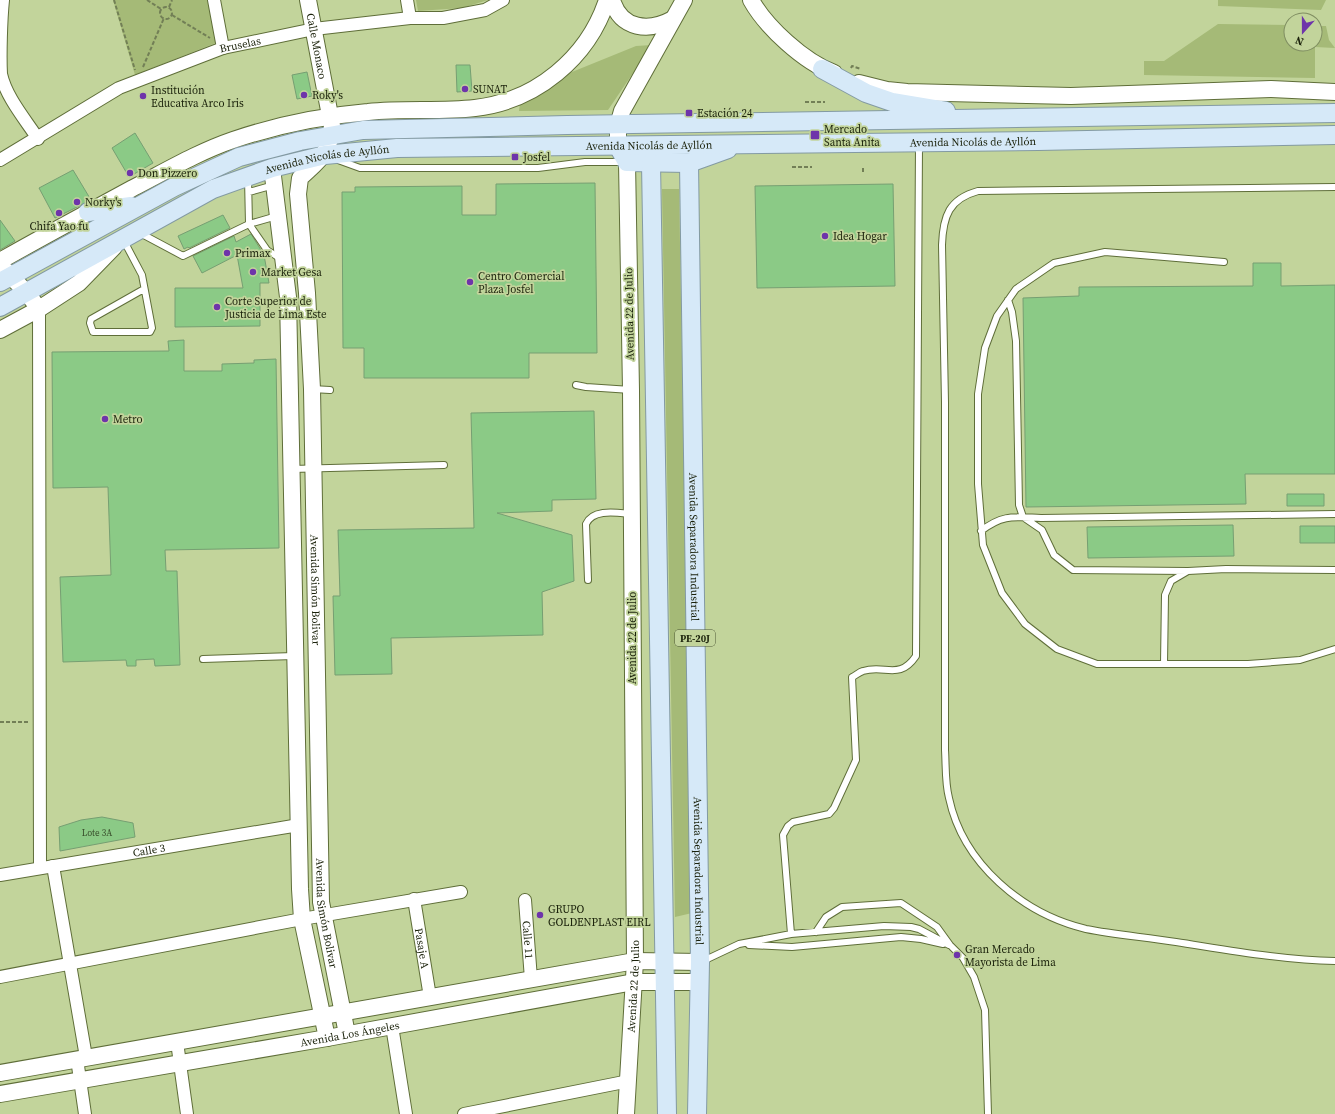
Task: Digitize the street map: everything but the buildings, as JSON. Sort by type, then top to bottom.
[{"type":"main road","points":[[822,69],[866,93],[892,102],[988,119]]},
{"type":"main road","name":"Avenida Nicolás de Ayllón","points":[[3,275],[200,174],[239,157],[331,134],[363,130],[1335,113]]},
{"type":"main road","name":"Avenida Nicolás de Ayllón","points":[[0,307],[213,188],[248,184],[273,176],[325,155],[397,148],[919,143],[1335,134]]},
{"type":"main road","points":[[618,146],[627,162],[651,163],[689,162],[741,145]]},
{"type":"main road","name":"Avenida Separadora Industrial","points":[[689,162],[700,962],[697,1114]]},
{"type":"main road","name":"PE-20J","points":[[651,163],[667,1114]]},
{"type":"main road","points":[[88,212],[143,204]]},
{"type":"street","points":[[3,0],[0,36],[1,74],[13,101],[38,139]]},
{"type":"street","points":[[214,0],[219,44]]},
{"type":"street","name":"Calle Monaco","points":[[308,0],[332,116],[331,134],[325,155]]},
{"type":"street","points":[[407,0],[410,18]]},
{"type":"street","name":"Bruselas","points":[[0,160],[38,139],[119,88],[219,44],[314,29],[410,18],[443,18],[485,10],[503,0]]},
{"type":"street","points":[[0,261],[88,212],[172,168],[231,141],[265,130],[332,116],[389,110],[463,109],[488,106],[511,99],[537,87],[568,63],[592,32],[607,0]]},
{"type":"street","points":[[612,0],[620,14],[631,24],[645,28],[660,26],[673,19]]},
{"type":"street","points":[[618,146],[618,125],[622,111],[684,0]]},
{"type":"street","points":[[751,0],[774,30],[822,69],[868,85],[907,92],[1071,96],[1271,89],[1335,92]]},
{"type":"street","points":[[273,176],[300,178],[325,155]]},
{"type":"street","name":"Avenida 22 de Julio","points":[[626,1114],[635,961],[632,514],[627,162]]},
{"type":"street","name":"Avenida Simón Bolivar","points":[[273,176],[288,297],[302,919],[327,1038]]},
{"type":"street","name":"Avenida Simón Bolivar","points":[[300,178],[298,194],[307,293],[312,389],[321,902],[346,1034]]},
{"type":"street","points":[[0,330],[39,309],[79,283],[129,235]]},
{"type":"street","points":[[3,275],[27,293],[39,309],[40,868]]},
{"type":"street","name":"Calle 3","points":[[0,875],[299,825]]},
{"type":"street","points":[[52,866],[71,963],[82,1058],[79,1080],[85,1114]]},
{"type":"street","points":[[0,977],[302,919],[461,892]]},
{"type":"street","name":"Pasaje A","points":[[414,900],[430,997]]},
{"type":"street","name":"Calle 11","points":[[525,900],[531,980]]},
{"type":"street","name":"Avenida Los Ángeles","points":[[0,1073],[635,961],[700,962]]},
{"type":"street","name":"Avenida Los Ángeles","points":[[0,1094],[179,1062],[327,1038],[634,982],[700,982]]},
{"type":"street","points":[[392,1026],[406,1114]]},
{"type":"street","points":[[177,1042],[187,1114]]},
{"type":"street","points":[[464,1114],[507,1110],[629,1081]]},
{"type":"lane","points":[[791,934],[783,835],[788,826],[793,822],[829,814],[834,808],[856,760],[852,678],[863,671],[904,669],[910,665],[916,656],[919,143]]},
{"type":"lane","points":[[325,155],[360,168],[538,168],[585,162],[627,162]]},
{"type":"lane","points":[[248,184],[249,224],[267,250],[284,261]]},
{"type":"lane","points":[[1335,187],[978,191],[965,195],[948,211],[942,233],[945,402],[945,750],[949,799],[958,827],[965,840],[988,871],[1016,897],[1039,912],[1068,923],[1104,932],[1250,954],[1335,960]]},
{"type":"lane","points":[[129,235],[183,256],[249,224],[278,216]]},
{"type":"lane","points":[[129,235],[142,275],[152,328],[150,332],[93,332],[90,323],[91,319],[144,289]]},
{"type":"lane","points":[[1224,262],[1105,252],[1054,263],[1016,290],[997,316],[985,348],[978,394],[978,484],[983,545],[1002,593],[1025,624],[1057,649],[1097,664],[1256,664],[1300,660],[1335,649]]},
{"type":"lane","points":[[1008,300],[1012,312],[1016,341],[1019,505],[1023,517],[1042,530],[1054,555],[1073,570],[1335,570]]},
{"type":"lane","points":[[576,385],[630,390]]},
{"type":"lane","points":[[312,389],[330,390]]},
{"type":"lane","points":[[292,469],[444,465]]},
{"type":"lane","points":[[588,580],[586,524],[588,519],[595,515],[611,512],[632,514]]},
{"type":"lane","points":[[981,531],[994,520],[1013,516],[1335,514]]},
{"type":"lane","points":[[1164,664],[1165,595],[1171,581],[1188,571]]},
{"type":"lane","points":[[203,659],[295,656]]},
{"type":"lane","points":[[816,932],[826,917],[842,907],[901,903],[937,927],[950,945],[963,958],[974,977],[985,1010],[988,1114]]},
{"type":"lane","points":[[700,962],[739,944],[791,934],[884,926],[911,926],[950,945]]},
{"type":"lane","points":[[739,944],[792,947],[902,937],[950,945]]},
{"type":"path","points":[[114,0],[136,72]]},
{"type":"path","points":[[147,0],[161,9],[169,7]]},
{"type":"path","points":[[169,7],[172,0]]},
{"type":"path","points":[[169,7],[172,10],[172,15]]},
{"type":"path","points":[[161,9],[160,14],[164,18]]},
{"type":"path","points":[[164,18],[168,18],[172,15]]},
{"type":"path","points":[[172,15],[219,44]]},
{"type":"path","points":[[142,70],[164,18]]},
{"type":"path","points":[[805,102],[825,102]]},
{"type":"path","points":[[863,166],[863,172]]},
{"type":"path","points":[[792,167],[812,167]]},
{"type":"path","points":[[0,722],[40,722]]},
{"type":"green space","points":[[113,0],[207,0],[218,42],[135,75]]},
{"type":"green space","points":[[416,0],[488,0],[462,8],[418,11]]},
{"type":"green space","points":[[1218,0],[1326,0],[1321,10],[1218,6]]},
{"type":"green space","points":[[1218,24],[1283,25],[1283,52],[1315,52],[1315,78],[1144,75],[1144,61],[1164,61]]},
{"type":"green space","points":[[1323,26],[1326,26],[1329,40],[1335,48],[1323,47]]},
{"type":"green space","points":[[652,45],[608,110],[519,111],[520,103],[567,74],[636,46]]},
{"type":"green space","points":[[662,189],[679,189],[692,913],[675,917]]},
{"type":"place","name":"SUNAT","points":[[465,89]]},
{"type":"place","name":"Roky's","points":[[304,95]]},
{"type":"place","name":"Institución Educativa Arco Iris","points":[[143,96]]},
{"type":"place","name":"Estación 24","points":[[689,113]]},
{"type":"place","name":"Mercado Santa Anita","points":[[815,135]]},
{"type":"place","name":"Josfel","points":[[515,157]]},
{"type":"place","name":"Don Pizzero","points":[[130,173]]},
{"type":"place","name":"Norky's","points":[[77,202]]},
{"type":"place","name":"Chifa Yao fu","points":[[59,213]]},
{"type":"place","name":"Idea Hogar","points":[[825,236]]},
{"type":"place","name":"Primax","points":[[227,253]]},
{"type":"place","name":"Market Gesa","points":[[253,272]]},
{"type":"place","name":"Centro Comercial Plaza Josfel","points":[[470,282]]},
{"type":"place","name":"Corte Superior de Justicia de Lima Este","points":[[217,307]]},
{"type":"place","name":"Metro","points":[[105,419]]},
{"type":"place","name":"GRUPO GOLDENPLAST EIRL","points":[[540,915]]},
{"type":"place","name":"Gran Mercado Mayorista de Lima","points":[[957,955]]}]
